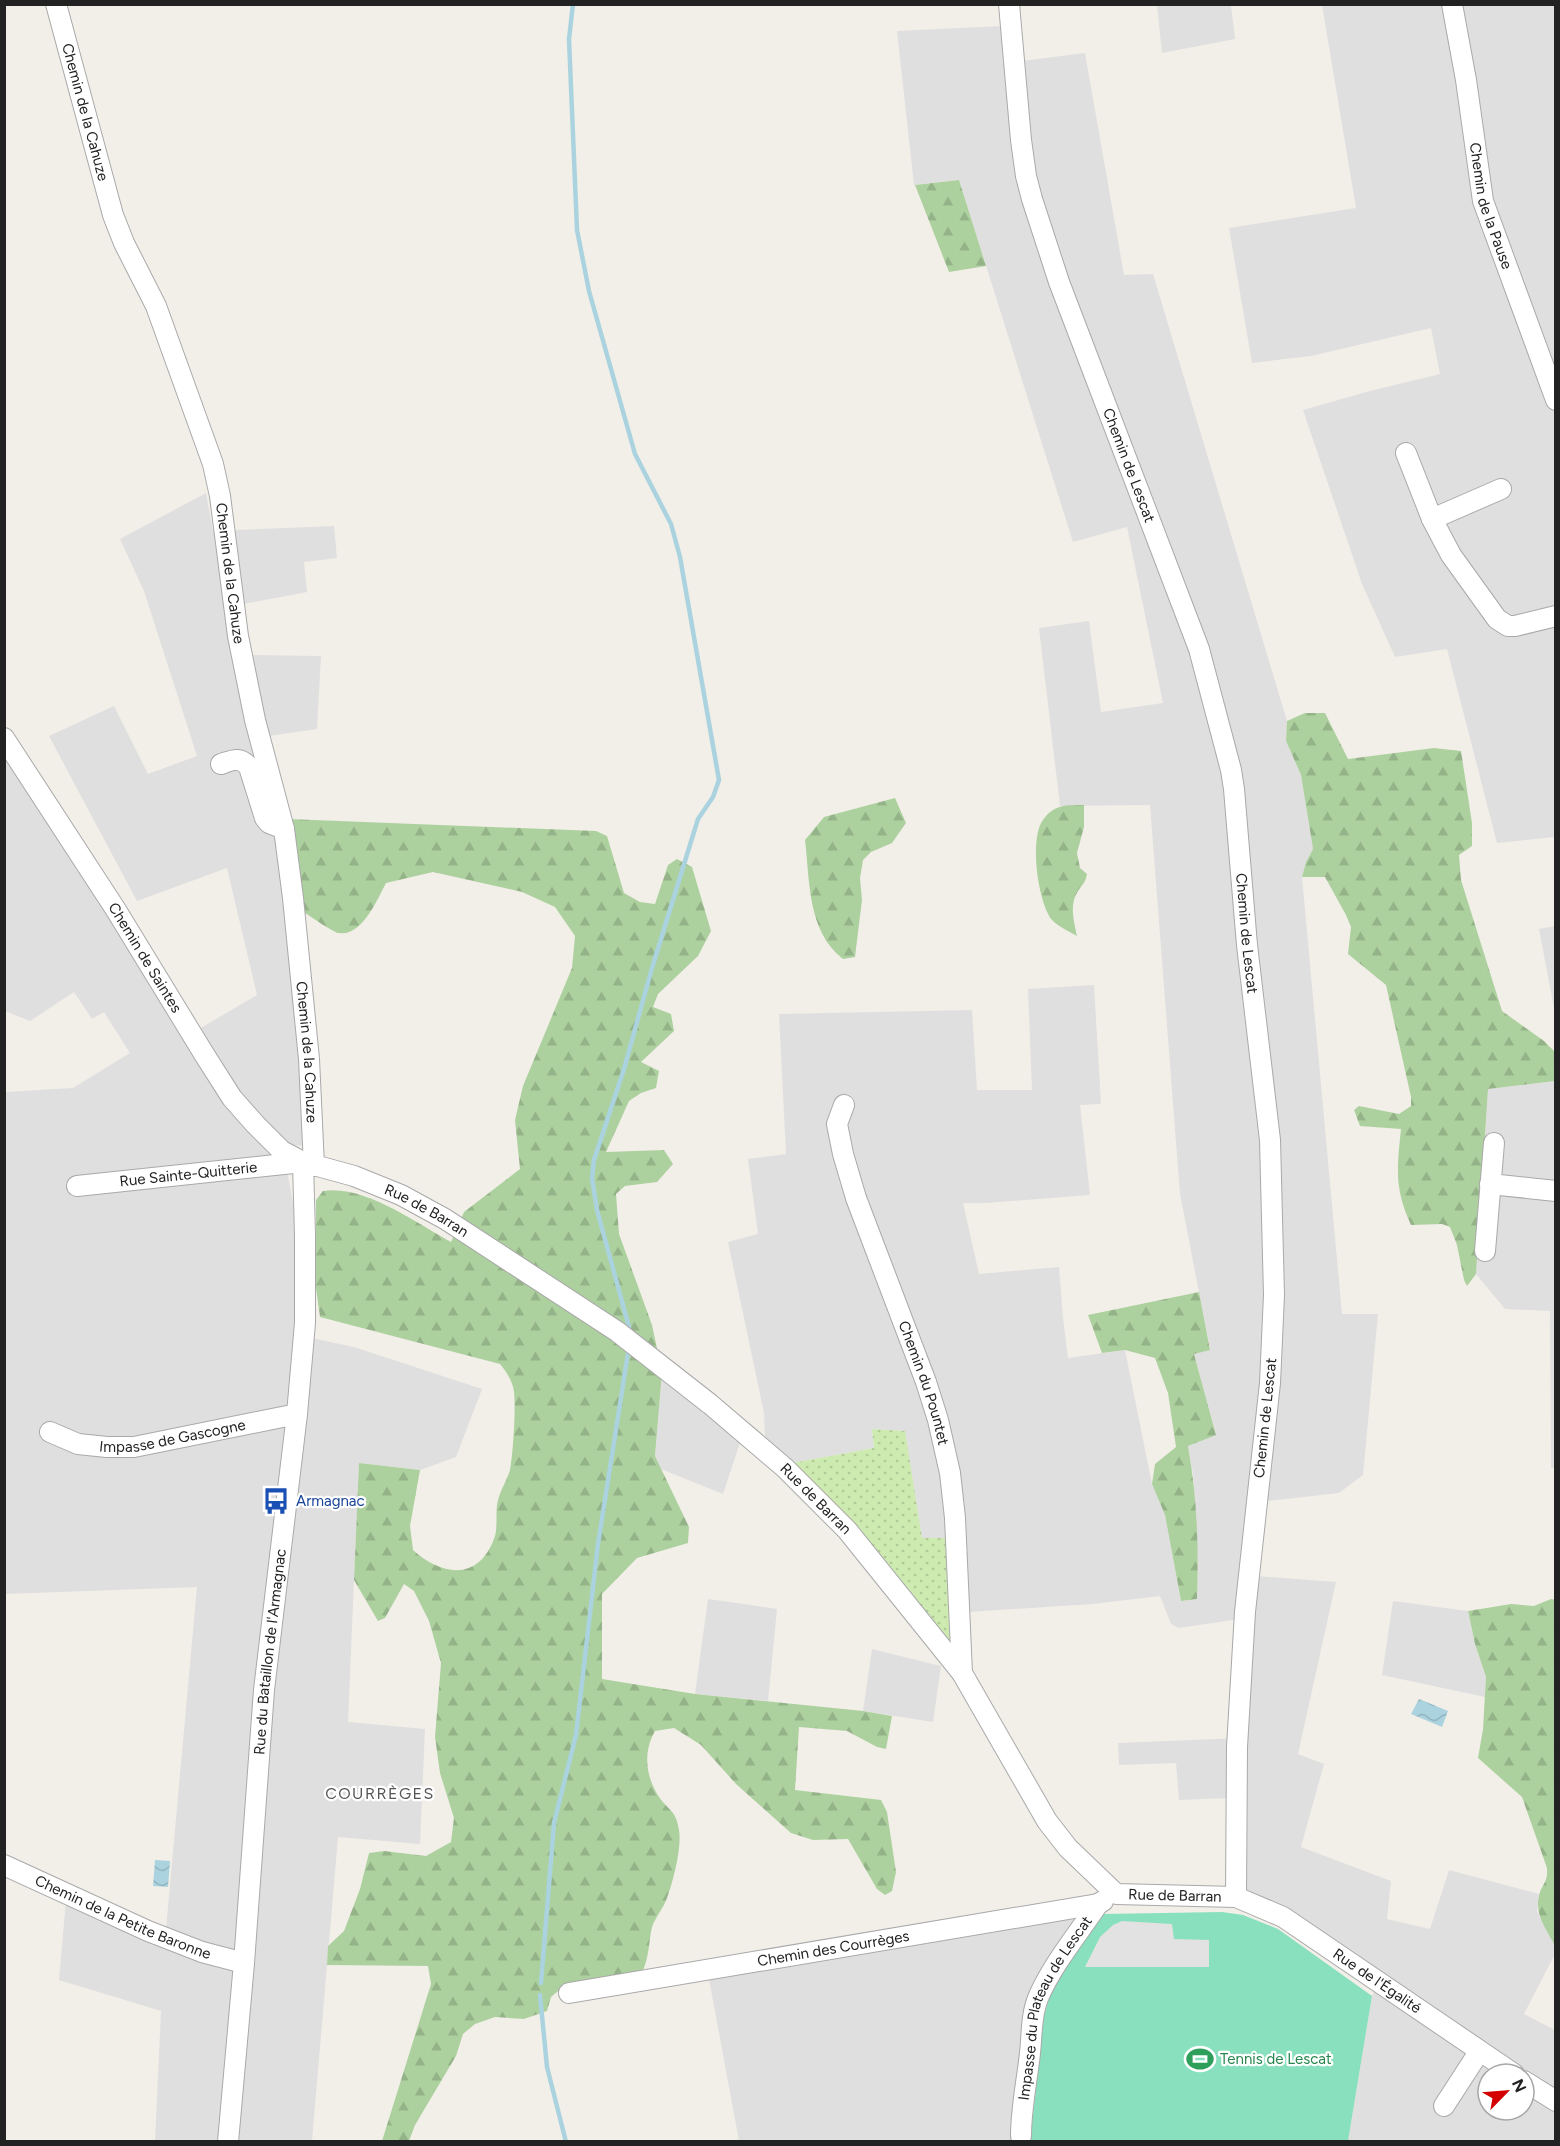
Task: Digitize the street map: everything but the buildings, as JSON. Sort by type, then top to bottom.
[{"type":"street","name":"Chemin de la Cahuze","points":[[56,4],[112,215],[156,306],[213,464],[220,496],[238,636],[255,720],[284,828],[309,1059],[308,1164]]},
{"type":"street","name":"Chemin de Lescat","points":[[1009,4],[1021,140],[1029,188],[1059,282],[1199,650],[1231,770],[1235,796],[1247,945],[1270,1140],[1274,1295],[1270,1383],[1245,1612],[1237,1747],[1236,1897]]},
{"type":"street","name":"Chemin de la Pause","points":[[1452,4],[1466,80],[1483,201],[1556,400]]},
{"type":"street","points":[[1406,453],[1432,519],[1451,555],[1501,623],[1515,626],[1556,616]]},
{"type":"street","points":[[1432,519],[1501,489]]},
{"type":"street","name":"Chemin de Saintes","points":[[4,738],[116,910],[232,1098],[282,1151],[308,1164]]},
{"type":"street","points":[[221,764],[240,759],[249,767],[265,818],[269,823],[284,828]]},
{"type":"street","name":"Chemin du Pountet","points":[[844,1105],[837,1124],[843,1154],[856,1198],[926,1382],[938,1420],[950,1473],[955,1518],[962,1672]]},
{"type":"street","points":[[1485,1251],[1494,1143]]},
{"type":"street","name":"Rue de Barran","points":[[308,1164],[354,1176],[401,1195],[445,1219],[618,1332],[702,1397],[785,1468],[847,1530],[962,1672],[1047,1821],[1068,1848],[1116,1894],[1236,1897]]},
{"type":"street","name":"Rue Sainte-Quitterie","points":[[76,1186],[308,1164]]},
{"type":"street","name":"Rue du Bataillon de l'Armagnac","points":[[228,2142],[264,1690],[297,1414],[305,1323],[308,1164]]},
{"type":"street","points":[[1490,1184],[1556,1191]]},
{"type":"street","name":"Impasse de Gascogne","points":[[50,1432],[78,1444],[134,1447],[297,1414]]},
{"type":"street","name":"Chemin de la Petite Baronne","points":[[4,1865],[148,1931],[202,1952],[244,1963]]},
{"type":"street","name":"Impasse du Plateau de Lescat","points":[[1021,2136],[1021,2115],[1032,2021],[1037,2001],[1045,1983],[1098,1904],[1116,1894]]},
{"type":"street","name":"Rue de l'Égalité","points":[[1236,1897],[1283,1917],[1495,2062]]},
{"type":"street","name":"Chemin des Courrèges","points":[[569,1993],[1098,1904]]},
{"type":"street","points":[[1444,2106],[1479,2052]]},
{"type":"street","points":[[1536,2088],[1556,2101]]},
{"type":"shaded area","points":[[1157,5],[1231,5],[1235,39],[1162,53]]},
{"type":"shaded area","points":[[1322,5],[1555,5],[1555,837],[1497,843],[1447,649],[1395,657],[1362,584],[1303,410],[1440,374],[1431,328],[1311,356],[1252,363],[1229,228],[1356,208]]},
{"type":"shaded area","points":[[1003,26],[1006,63],[1085,53],[1124,275],[1153,274],[1287,721],[1286,741],[1301,775],[1313,849],[1302,877],[1342,1314],[1378,1314],[1363,1475],[1339,1493],[1251,1503],[1243,1575],[1336,1582],[1298,1754],[1324,1764],[1301,1847],[1391,1881],[1387,1919],[1430,1929],[1449,1870],[1539,1894],[1537,1911],[1555,1946],[1555,1954],[1524,2014],[1555,2030],[1555,2141],[1348,2141],[1372,1996],[1380,1976],[1229,1889],[1228,1798],[1179,1800],[1176,1763],[1119,1765],[1118,1743],[1242,1738],[1253,1617],[1179,1628],[1171,1624],[1160,1596],[1093,1604],[953,1613],[948,1538],[922,1539],[904,1431],[872,1429],[874,1448],[792,1463],[765,1440],[764,1413],[728,1242],[758,1234],[748,1159],[786,1154],[779,1014],[972,1010],[977,1090],[1032,1090],[1028,989],[1094,985],[1101,1104],[1080,1105],[1090,1195],[963,1203],[979,1274],[1059,1267],[1068,1358],[1125,1350],[1152,1484],[1165,1515],[1181,1601],[1197,1599],[1198,1564],[1193,1474],[1188,1446],[1216,1434],[1194,1354],[1210,1349],[1180,1194],[1150,805],[1060,806],[1039,628],[1089,621],[1101,712],[1163,703],[1127,527],[1073,542],[959,180],[914,185],[897,31]]},
{"type":"shaded area","points":[[206,493],[213,531],[334,526],[337,558],[304,562],[307,592],[238,605],[246,655],[321,656],[317,729],[255,738],[276,816],[308,1146],[287,1145],[284,1155],[298,1229],[297,1335],[354,1347],[482,1389],[456,1457],[420,1470],[359,1463],[348,1722],[425,1729],[420,1844],[338,1837],[312,2141],[155,2141],[161,2011],[59,1980],[66,1900],[165,1940],[197,1587],[5,1594],[5,1092],[73,1088],[130,1053],[104,1012],[92,1019],[74,992],[30,1021],[5,1011],[4,749],[39,802],[182,1039],[257,995],[227,868],[137,901],[49,736],[114,706],[148,774],[197,756],[144,591],[120,539]]},
{"type":"shaded area","points":[[1556,926],[1555,1013],[1539,929]]},
{"type":"shaded area","points":[[1555,1081],[1555,1468],[1551,1468],[1550,1311],[1505,1309],[1476,1274],[1488,1089]]},
{"type":"shaded area","points":[[662,1372],[742,1437],[723,1494],[661,1469],[655,1456]]},
{"type":"shaded area","points":[[708,1599],[777,1609],[768,1701],[695,1694]]},
{"type":"shaded area","points":[[1393,1601],[1468,1611],[1475,1644],[1486,1677],[1485,1697],[1382,1675]]},
{"type":"shaded area","points":[[872,1649],[941,1666],[933,1722],[863,1711]]},
{"type":"shaded area","points":[[1103,1914],[1049,1995],[1044,2016],[1030,2141],[739,2141],[709,1979],[1037,1918]]},
{"type":"shaded area","points":[[1122,1921],[1172,1924],[1174,1939],[1209,1940],[1209,1967],[1085,1967],[1100,1937],[1113,1925]]},
{"type":"green space","points":[[959,180],[986,266],[949,272],[915,185]]},
{"type":"green space","points":[[1305,713],[1325,713],[1348,759],[1434,748],[1461,751],[1472,823],[1472,846],[1459,855],[1461,880],[1502,1011],[1544,1041],[1556,1053],[1555,1081],[1488,1089],[1476,1274],[1467,1286],[1450,1227],[1442,1224],[1411,1225],[1399,1189],[1398,1155],[1401,1129],[1360,1126],[1354,1110],[1359,1106],[1399,1114],[1411,1106],[1411,1097],[1386,985],[1348,954],[1351,927],[1325,877],[1302,877],[1313,849],[1301,775],[1286,741],[1287,721]]},
{"type":"green space","points":[[895,798],[906,823],[892,843],[871,852],[863,860],[860,878],[862,900],[855,957],[843,959],[831,948],[816,920],[805,840],[824,817]]},
{"type":"green space","points":[[1084,805],[1084,827],[1077,853],[1080,868],[1087,874],[1074,902],[1073,913],[1077,936],[1055,923],[1048,913],[1040,887],[1036,856],[1039,829],[1047,815],[1056,808]]},
{"type":"green space","points":[[288,819],[596,831],[607,836],[624,893],[640,902],[655,904],[668,865],[677,859],[692,867],[711,931],[698,956],[658,994],[653,1007],[671,1014],[674,1031],[641,1062],[659,1071],[656,1088],[641,1093],[629,1101],[606,1152],[664,1150],[673,1164],[657,1182],[625,1186],[616,1194],[619,1234],[652,1325],[662,1372],[655,1456],[689,1527],[688,1543],[637,1558],[602,1594],[602,1679],[695,1694],[892,1716],[886,1749],[877,1747],[847,1731],[799,1727],[795,1790],[881,1800],[887,1812],[896,1872],[892,1891],[885,1895],[877,1889],[848,1839],[813,1840],[791,1833],[736,1784],[701,1745],[674,1728],[655,1731],[649,1746],[648,1769],[659,1798],[673,1813],[678,1823],[680,1837],[672,1883],[652,1927],[647,1958],[640,1976],[563,1987],[551,1997],[547,2011],[524,2019],[495,2017],[475,2024],[463,2034],[456,2056],[415,2125],[409,2141],[382,2141],[431,1984],[428,1966],[327,1965],[328,1946],[344,1931],[360,1889],[369,1853],[384,1851],[426,1856],[451,1842],[454,1818],[440,1773],[435,1737],[441,1663],[429,1621],[414,1591],[404,1584],[385,1618],[378,1621],[354,1580],[359,1463],[420,1470],[410,1526],[413,1550],[436,1566],[460,1570],[470,1567],[480,1561],[495,1536],[498,1500],[511,1463],[514,1392],[509,1377],[500,1364],[320,1317],[316,1288],[316,1200],[323,1191],[339,1190],[355,1193],[389,1207],[451,1242],[464,1212],[520,1169],[515,1120],[523,1086],[572,968],[575,936],[555,907],[522,892],[433,872],[386,883],[362,923],[347,933],[336,932],[302,911]]},
{"type":"green space","points":[[1199,1292],[1210,1350],[1194,1354],[1216,1435],[1188,1446],[1197,1522],[1197,1599],[1181,1601],[1165,1515],[1152,1484],[1155,1464],[1176,1447],[1168,1393],[1155,1358],[1125,1350],[1102,1353],[1088,1315]]},
{"type":"green space","points":[[872,1429],[905,1431],[922,1538],[948,1538],[954,1634],[950,1642],[852,1521],[792,1463],[874,1448]]},
{"type":"green space","points":[[1551,1599],[1556,1600],[1555,1946],[1538,1909],[1539,1896],[1546,1880],[1547,1868],[1522,1797],[1478,1758],[1483,1729],[1486,1677],[1475,1644],[1468,1611],[1511,1604],[1534,1606]]},
{"type":"green space","name":"Tennis de Lescat","points":[[1222,1912],[1243,1915],[1278,1929],[1372,1996],[1348,2141],[1030,2142],[1044,2016],[1050,1995],[1057,1980],[1103,1914]]},
{"type":"water","points":[[1419,1699],[1448,1711],[1442,1727],[1411,1714]]},
{"type":"water","points":[[155,1860],[170,1861],[168,1887],[153,1886]]},
{"type":"waterway","points":[[573,4],[569,39],[577,230],[589,291],[635,454],[671,524],[680,557],[719,780],[713,797],[698,819],[652,968],[624,1069],[594,1160],[592,1178],[597,1210],[629,1327]]},
{"type":"waterway","points":[[541,1983],[554,1823],[576,1735],[598,1544],[628,1353]]},
{"type":"waterway","points":[[540,1995],[547,2067],[566,2142]]},
{"type":"place","name":"Armagnac","points":[[276,1501]]},
{"type":"place","name":"Tennis de Lescat","points":[[1200,2059]]},
{"type":"district","name":"COURRÈGES","points":[[380,1793]]}]
